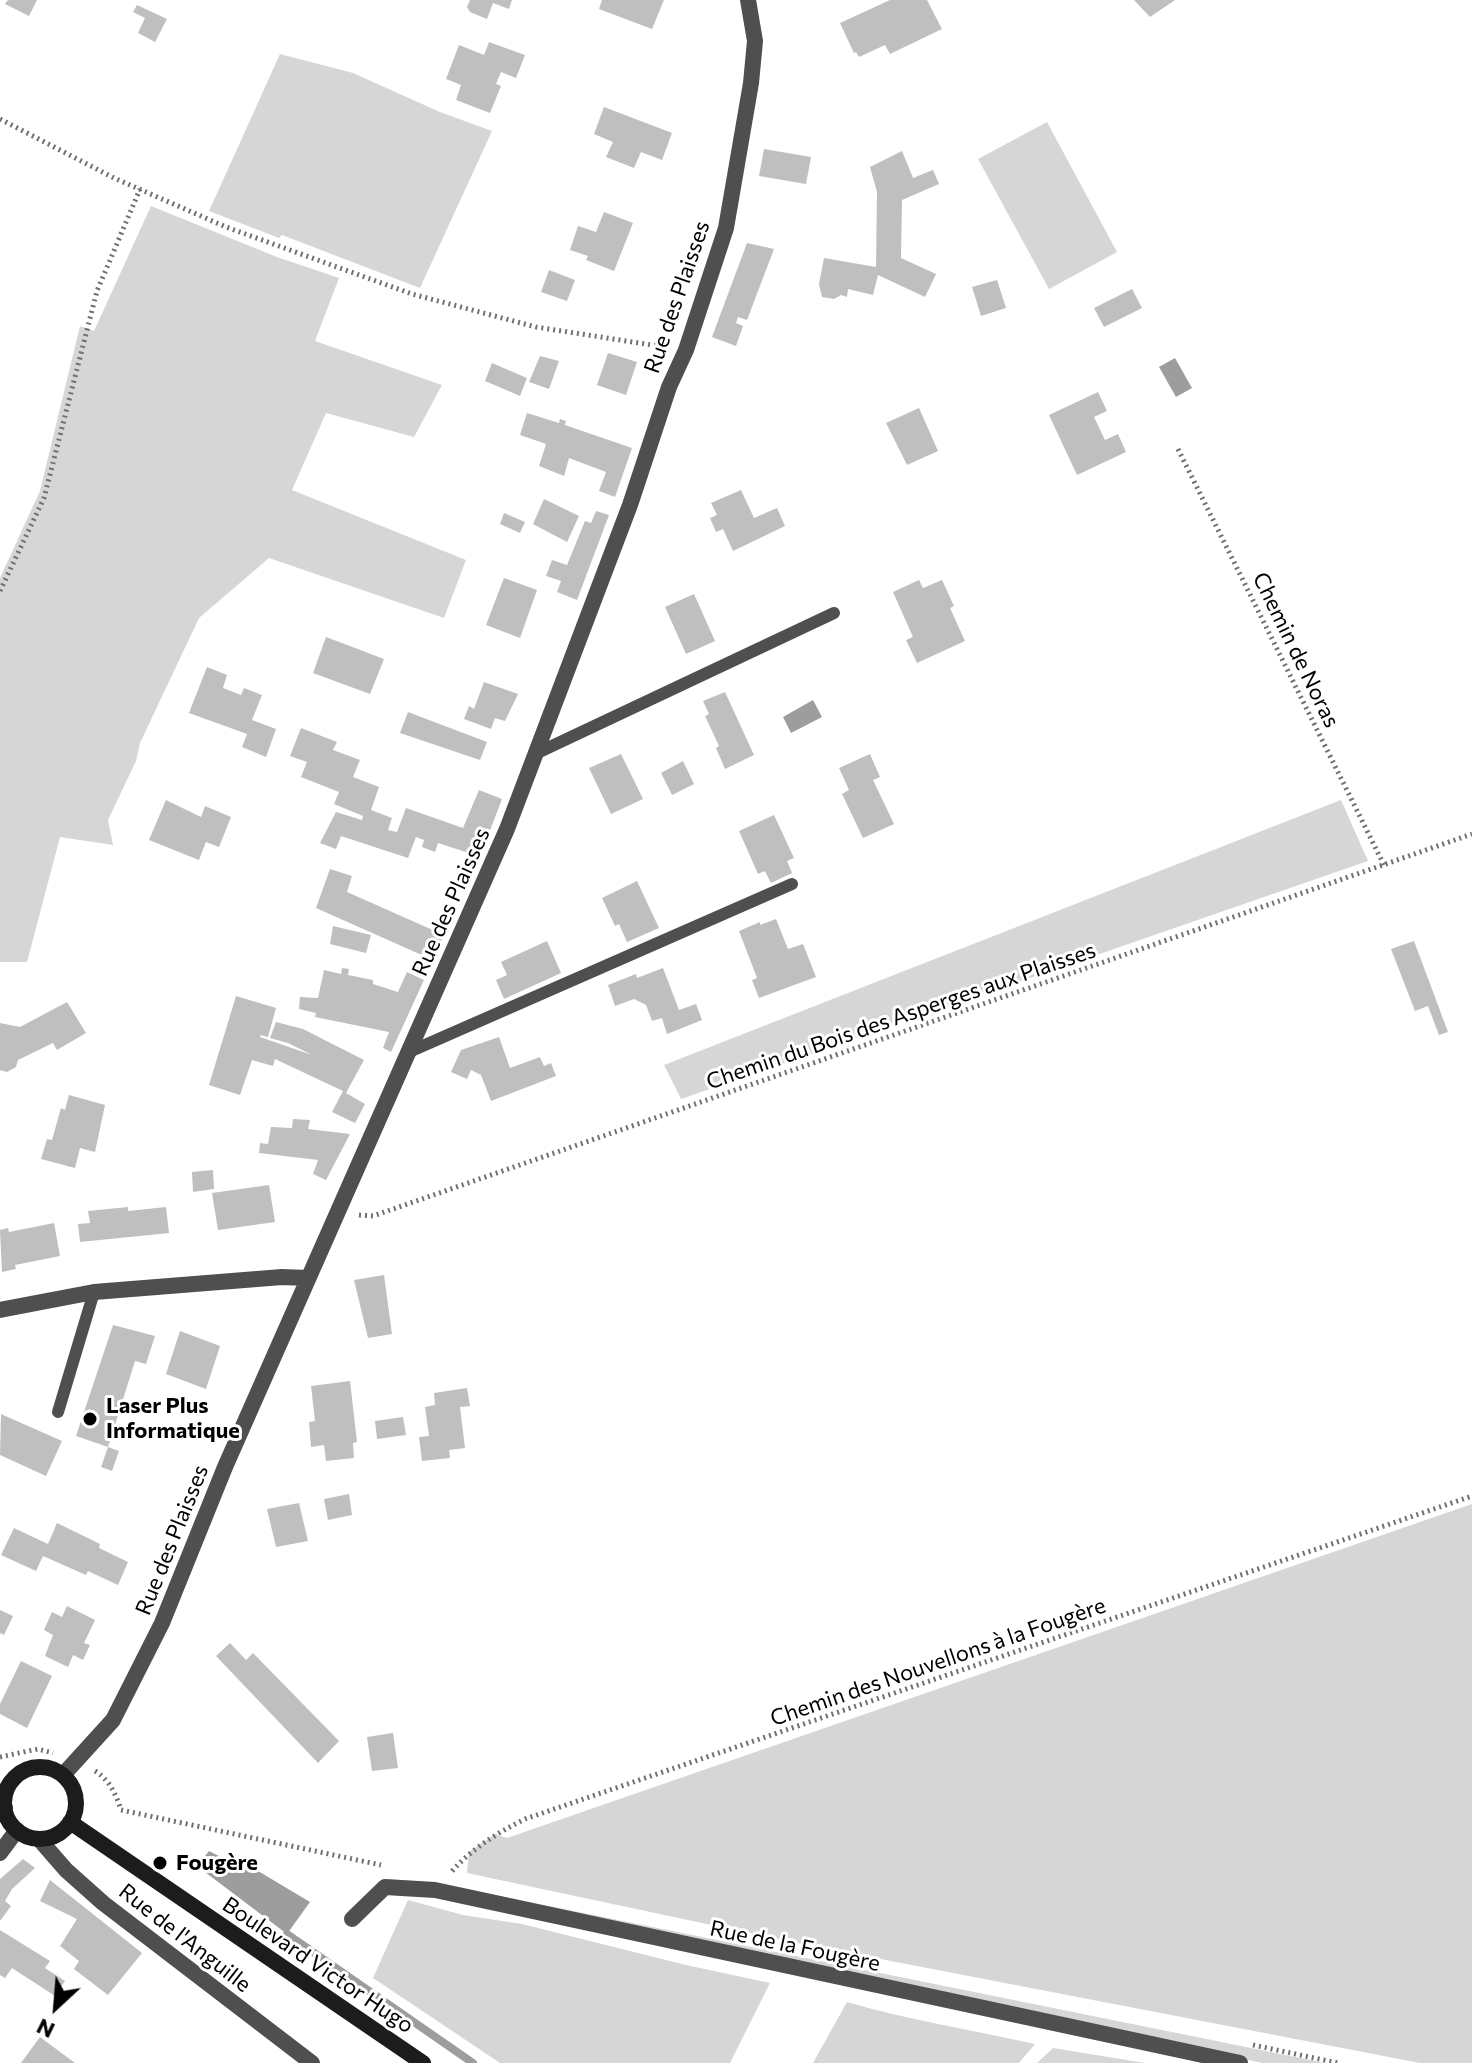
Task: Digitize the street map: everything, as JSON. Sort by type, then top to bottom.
[{"type":"main road","points":[[36,1767],[55,1770],[63,1775],[70,1783],[76,1803],[70,1822],[62,1831],[39,1839],[17,1830],[2,1808],[7,1790],[6,1778],[36,1767]]},
{"type":"main road","name":"Boulevard Victor Hugo","points":[[70,1822],[423,2063]]},
{"type":"street","name":"Rue des Plaisses","points":[[63,1775],[113,1720],[162,1623],[307,1278],[507,829],[630,505],[669,387],[686,350],[728,213],[751,83],[755,41],[748,0]]},
{"type":"street","points":[[0,1310],[94,1292],[282,1277],[307,1278]]},
{"type":"street","points":[[0,1853],[17,1830]]},
{"type":"street","name":"Rue de l'Anguille","points":[[39,1839],[66,1870],[103,1903],[312,2063]]},
{"type":"street","name":"Rue de la Fougère","points":[[352,1919],[385,1887],[435,1890],[1240,2063]]},
{"type":"lane","points":[[535,754],[834,613]]},
{"type":"lane","points":[[409,1052],[792,884]]},
{"type":"lane","points":[[58,1412],[94,1292]]},
{"type":"path","points":[[2,122],[226,227],[412,294],[536,327],[686,350]]},
{"type":"path","points":[[0,591],[44,498],[97,291],[140,189]]},
{"type":"path","name":"Chemin de Noras","points":[[1178,449],[1384,865]]},
{"type":"path","name":"Chemin du Bois des Asperges aux Plaisses","points":[[338,1213],[373,1216],[1472,834]]},
{"type":"path","name":"Chemin des Nouvellons à la Fougère","points":[[435,1890],[469,1852],[525,1819],[1472,1496]]},
{"type":"path","points":[[0,1757],[38,1749],[78,1761]]},
{"type":"shaded area","points":[[280,54],[353,73],[440,112],[492,131],[420,288],[282,235],[279,238],[209,211]]},
{"type":"shaded area","points":[[1047,122],[1117,252],[1049,289],[978,159]]},
{"type":"shaded area","points":[[151,206],[277,257],[339,278],[315,341],[442,385],[414,437],[326,413],[292,490],[466,560],[444,618],[269,558],[199,618],[140,743],[136,761],[108,820],[113,845],[60,837],[27,962],[0,962],[0,578],[40,491],[80,326],[94,331]]},
{"type":"shaded area","points":[[1175,358],[1192,388],[1176,397],[1159,367]]},
{"type":"shaded area","points":[[813,700],[822,717],[791,733],[783,717]]},
{"type":"shaded area","points":[[1341,800],[1368,861],[681,1099],[664,1065]]},
{"type":"shaded area","points":[[1472,1504],[1472,2063],[1420,2063],[782,1940],[467,1873],[469,1852],[495,1834],[507,1838]]},
{"type":"shaded area","points":[[209,1851],[233,1863],[248,1865],[310,1902],[287,1934],[197,1866]]},
{"type":"shaded area","points":[[470,1890],[1325,2063],[1262,2063]]},
{"type":"shaded area","points":[[408,1900],[770,1983],[730,2063],[500,2063],[373,1978]]},
{"type":"shaded area","points":[[847,2002],[1035,2044],[1019,2063],[813,2063]]},
{"type":"shaded area","points":[[1053,2048],[1145,2063],[1037,2063]]},
{"type":"building","points":[[8,0],[37,0],[29,16],[5,4]]},
{"type":"building","points":[[470,0],[512,0],[509,9],[493,3],[487,19],[470,12],[467,7]]},
{"type":"building","points":[[602,0],[664,0],[652,29],[599,9]]},
{"type":"building","points":[[890,0],[927,0],[942,29],[890,54],[885,45],[859,57],[854,53],[840,23]]},
{"type":"building","points":[[1134,0],[1175,0],[1150,17]]},
{"type":"building","points":[[137,5],[167,19],[155,42],[138,33],[145,18],[133,12]]},
{"type":"building","points":[[489,42],[525,55],[516,78],[501,72],[496,84],[501,86],[490,113],[456,100],[461,85],[446,79],[459,45],[484,55]]},
{"type":"building","points":[[604,107],[672,133],[662,160],[641,152],[634,168],[606,157],[613,142],[594,134]]},
{"type":"building","points":[[764,149],[811,157],[806,184],[759,176]]},
{"type":"building","points":[[902,151],[913,178],[933,170],[939,184],[902,200],[901,258],[936,274],[925,297],[878,275],[873,295],[848,289],[847,297],[822,297],[819,284],[824,258],[876,267],[877,192],[870,167]]},
{"type":"building","points":[[604,212],[633,223],[614,271],[570,250],[578,226],[596,232]]},
{"type":"building","points":[[747,243],[774,249],[747,320],[738,317],[736,323],[743,326],[736,346],[712,337]]},
{"type":"building","points":[[549,270],[575,280],[567,301],[541,292]]},
{"type":"building","points":[[997,280],[1006,308],[981,316],[972,287]]},
{"type":"building","points":[[1132,289],[1142,308],[1104,327],[1094,308]]},
{"type":"building","points":[[608,353],[637,362],[626,395],[597,385]]},
{"type":"building","points":[[540,356],[559,361],[549,389],[529,382]]},
{"type":"building","points":[[492,363],[527,378],[520,396],[485,381]]},
{"type":"building","points":[[1098,392],[1107,411],[1094,417],[1105,440],[1118,434],[1126,452],[1077,475],[1049,415]]},
{"type":"building","points":[[919,408],[938,451],[907,465],[886,423]]},
{"type":"building","points":[[527,413],[559,423],[560,419],[566,421],[565,425],[632,448],[615,497],[599,491],[606,472],[569,458],[564,476],[539,466],[546,444],[520,435]]},
{"type":"building","points":[[741,490],[754,518],[777,508],[785,526],[733,551],[723,529],[716,532],[710,518],[717,515],[711,503]]},
{"type":"building","points":[[544,499],[579,516],[567,542],[533,524]]},
{"type":"building","points":[[596,511],[609,515],[577,600],[557,592],[561,581],[546,576],[552,560],[567,565],[585,521],[591,523]]},
{"type":"building","points":[[504,513],[525,522],[520,533],[500,524]]},
{"type":"building","points":[[504,578],[537,590],[520,638],[486,625]]},
{"type":"building","points":[[919,580],[923,588],[942,580],[965,641],[917,663],[906,640],[913,637],[893,592]]},
{"type":"building","points":[[694,594],[715,641],[686,654],[665,607]]},
{"type":"building","points":[[326,637],[384,659],[370,694],[313,673]]},
{"type":"building","points":[[207,667],[227,675],[223,688],[241,695],[244,688],[262,695],[252,720],[276,729],[266,757],[242,747],[247,734],[189,713]]},
{"type":"building","points":[[484,682],[518,694],[505,721],[495,718],[491,729],[464,719],[469,706],[474,709]]},
{"type":"building","points":[[725,692],[754,755],[725,769],[716,748],[719,746],[705,716],[709,714],[703,701]]},
{"type":"building","points":[[408,712],[487,742],[480,760],[400,733]]},
{"type":"building","points":[[301,728],[337,742],[333,750],[360,760],[353,777],[379,787],[371,810],[392,818],[388,830],[397,832],[406,808],[463,828],[479,790],[502,799],[476,867],[468,864],[472,854],[438,843],[435,852],[422,847],[424,840],[416,837],[408,858],[341,836],[336,849],[320,843],[336,812],[362,820],[363,816],[334,804],[339,792],[301,777],[307,762],[290,756]]},
{"type":"building","points":[[621,754],[643,799],[611,814],[589,768]]},
{"type":"building","points":[[870,754],[880,777],[873,780],[894,824],[863,838],[842,794],[849,790],[839,768]]},
{"type":"building","points":[[683,761],[694,784],[672,795],[661,773]]},
{"type":"building","points":[[166,800],[201,817],[205,806],[231,817],[219,847],[206,842],[199,860],[149,840]]},
{"type":"building","points":[[774,815],[794,858],[787,861],[792,873],[771,883],[765,871],[758,874],[739,831]]},
{"type":"building","points":[[330,869],[352,876],[347,892],[444,935],[433,960],[316,908]]},
{"type":"building","points":[[637,881],[659,928],[627,942],[619,924],[615,926],[602,898]]},
{"type":"building","points":[[776,919],[788,949],[803,944],[816,977],[759,998],[752,980],[757,978],[739,931]]},
{"type":"building","points":[[333,926],[371,935],[366,953],[330,944]]},
{"type":"building","points":[[547,941],[561,973],[504,999],[496,980],[507,975],[501,962]]},
{"type":"building","points":[[1414,941],[1448,1032],[1439,1035],[1428,1006],[1415,1011],[1391,949]]},
{"type":"building","points":[[342,968],[349,969],[348,975],[373,980],[373,984],[398,992],[407,972],[424,980],[391,1052],[383,1048],[389,1032],[315,1017],[316,1013],[299,1009],[300,997],[318,998],[324,970],[341,974]]},
{"type":"building","points":[[663,968],[679,1010],[696,1004],[702,1020],[667,1034],[662,1018],[652,1021],[646,1005],[634,999],[615,1006],[608,985]]},
{"type":"building","points":[[236,996],[276,1008],[268,1037],[260,1037],[312,1055],[270,1038],[276,1022],[303,1029],[364,1060],[346,1093],[365,1104],[355,1123],[332,1112],[343,1091],[275,1059],[273,1066],[252,1060],[240,1095],[209,1085]]},
{"type":"building","points":[[67,1002],[86,1033],[57,1050],[53,1043],[18,1060],[16,1067],[7,1072],[0,1070],[0,1023],[20,1027]]},
{"type":"building","points":[[499,1037],[510,1068],[540,1057],[544,1066],[551,1063],[556,1076],[491,1101],[481,1075],[471,1070],[467,1079],[451,1072],[461,1050]]},
{"type":"building","points":[[69,1095],[105,1105],[95,1152],[80,1148],[75,1168],[41,1159],[47,1139],[52,1140],[61,1108],[65,1110]]},
{"type":"building","points":[[293,1119],[310,1120],[308,1129],[350,1134],[326,1180],[313,1174],[318,1160],[259,1153],[260,1143],[268,1144],[271,1127],[292,1128]]},
{"type":"building","points":[[213,1170],[214,1189],[193,1192],[192,1172]]},
{"type":"building","points":[[269,1185],[275,1222],[218,1230],[212,1193]]},
{"type":"building","points":[[128,1207],[128,1211],[166,1207],[169,1233],[80,1242],[78,1224],[90,1223],[88,1211]]},
{"type":"building","points":[[54,1223],[60,1256],[15,1265],[16,1269],[2,1272],[0,1230],[8,1228],[9,1232]]},
{"type":"building","points":[[384,1275],[392,1334],[368,1338],[354,1280]]},
{"type":"building","points":[[113,1325],[155,1336],[146,1364],[135,1361],[108,1447],[76,1436]]},
{"type":"building","points":[[180,1331],[220,1346],[206,1389],[166,1374]]},
{"type":"building","points":[[350,1381],[357,1442],[353,1443],[354,1458],[326,1461],[324,1445],[311,1447],[309,1422],[315,1421],[311,1386]]},
{"type":"building","points":[[467,1388],[470,1406],[460,1407],[465,1448],[449,1450],[450,1458],[422,1461],[419,1437],[429,1436],[425,1407],[435,1405],[434,1393]]},
{"type":"building","points":[[1,1414],[62,1441],[46,1476],[0,1455]]},
{"type":"building","points":[[403,1417],[406,1435],[377,1439],[375,1421]]},
{"type":"building","points":[[108,1447],[119,1451],[112,1471],[101,1467]]},
{"type":"building","points":[[349,1494],[352,1515],[328,1520],[324,1499]]},
{"type":"building","points":[[299,1503],[308,1541],[276,1547],[267,1509]]},
{"type":"building","points":[[57,1523],[128,1562],[118,1585],[43,1556],[36,1571],[1,1555],[14,1528],[48,1544]]},
{"type":"building","points":[[67,1606],[95,1620],[84,1643],[90,1645],[83,1660],[73,1655],[68,1667],[45,1656],[53,1635],[44,1630],[52,1612],[62,1617]]},
{"type":"building","points":[[0,1610],[13,1616],[4,1635],[0,1633]]},
{"type":"building","points":[[230,1643],[246,1660],[253,1653],[339,1741],[318,1763],[216,1656]]},
{"type":"building","points":[[21,1661],[52,1676],[27,1728],[0,1714],[0,1704]]},
{"type":"building","points":[[393,1733],[398,1768],[372,1771],[367,1737]]},
{"type":"building","points":[[23,1859],[35,1868],[12,1889],[5,1901],[11,1906],[0,1921],[0,1879]]},
{"type":"building","points":[[50,1880],[142,1953],[108,1995],[74,1969],[79,1961],[60,1946],[77,1919],[40,1901]]},
{"type":"building","points":[[0,1930],[50,1961],[45,1968],[65,1981],[55,1996],[12,1968],[5,1978],[0,1975]]},
{"type":"building","points":[[40,2037],[75,2063],[21,2063]]},
{"type":"waterway","points":[[287,1934],[473,2063]]},
{"type":"place","name":"Laser Plus Informatique","points":[[90,1419]]},
{"type":"place","name":"Fougère","points":[[160,1863]]}]
